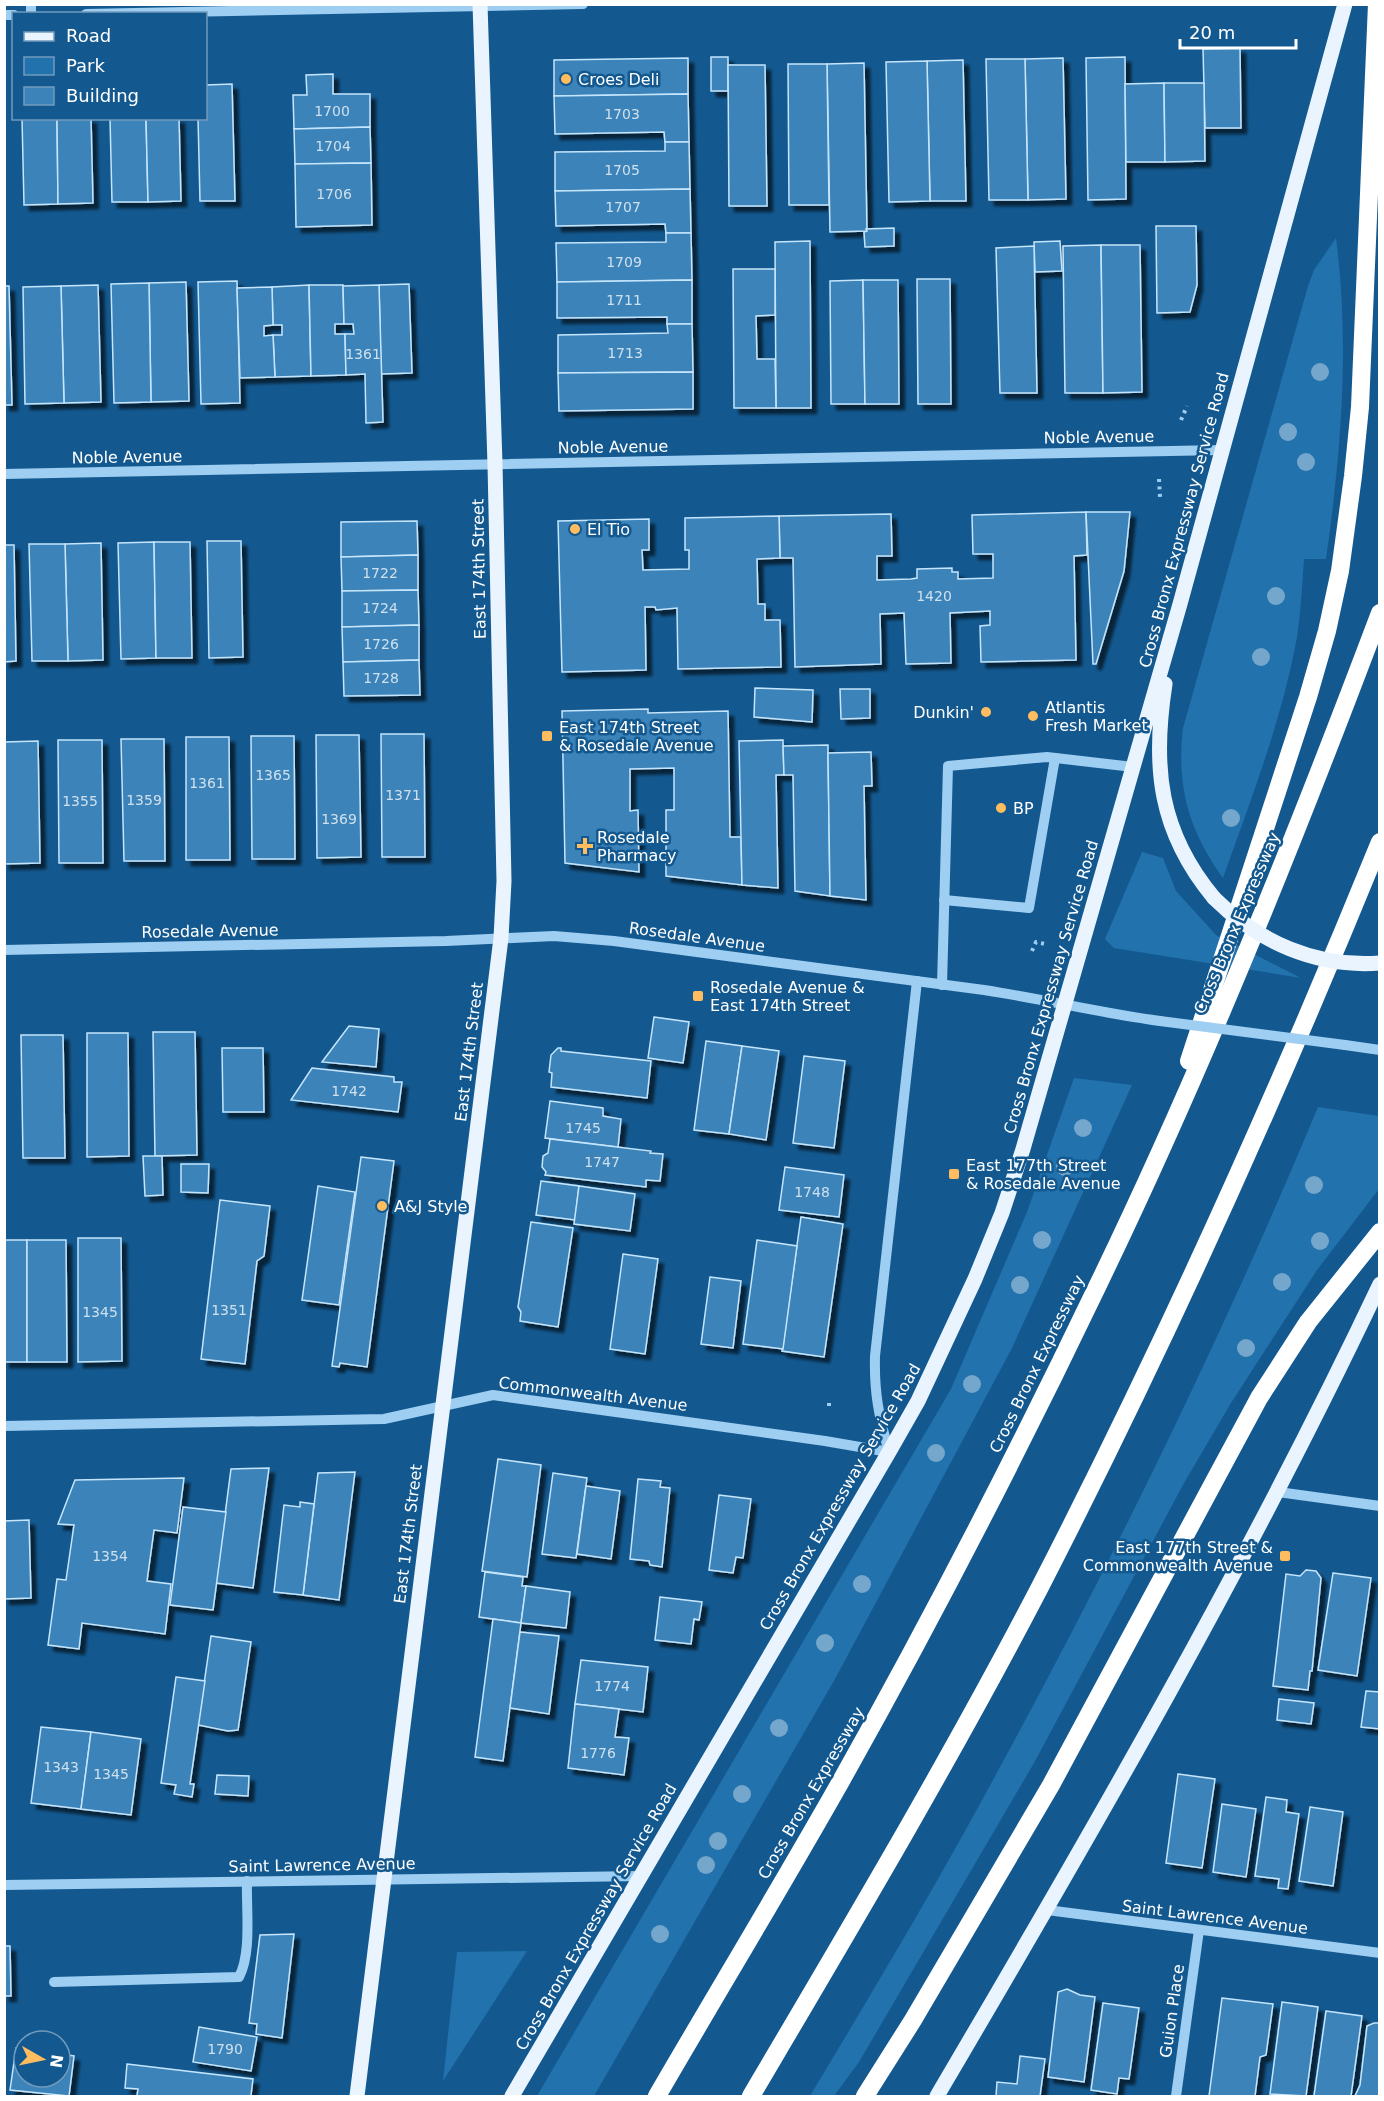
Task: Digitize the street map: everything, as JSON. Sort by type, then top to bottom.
[{"type":"highway","points":[[1158,1155],[1308,697],[1327,631],[1340,571],[1360,407],[1377,4]]},
{"type":"highway","name":"Cross Bronx Expressway","points":[[657,2097],[840,1784],[934,1610],[1068,1347],[1158,1155],[1213,1030],[1296,832],[1380,613]]},
{"type":"highway","points":[[751,2097],[869,1897],[944,1764],[1104,1461],[1196,1270],[1254,1142],[1380,842]]},
{"type":"highway","points":[[865,2097],[914,2020],[1051,1785],[1264,1389],[1308,1322],[1380,1232]]},
{"type":"main road","name":"Cross Bronx Expressway Service Road","points":[[512,2097],[890,1452],[918,1401],[975,1279],[1002,1213],[1066,1004],[1180,604],[1345,4]]},
{"type":"main road","name":"East 174th Street","points":[[357,2097],[501,938],[504,869],[495,464],[480,5]]},
{"type":"main road","points":[[1180,604],[1163,698],[1161,779],[1163,799],[1174,836],[1192,870],[1214,898],[1250,928],[1294,951],[1338,962],[1380,963]]},
{"type":"main road","points":[[937,2097],[1047,1910],[1278,1492],[1380,1284]]},
{"type":"street","points":[[174,12],[583,4]]},
{"type":"street","name":"Noble Avenue","points":[[4,474],[1222,450]]},
{"type":"street","points":[[944,900],[1029,908],[1055,758]]},
{"type":"street","points":[[942,985],[948,766],[1055,758],[1133,767]]},
{"type":"street","name":"Rosedale Avenue","points":[[4,950],[446,941],[554,936],[614,941],[917,981],[1036,998],[1116,1015],[1380,1050]]},
{"type":"street","points":[[890,1452],[877,1409],[875,1356],[917,981]]},
{"type":"street","name":"Commonwealth Avenue","points":[[4,1426],[384,1419],[493,1395],[816,1439],[890,1452]]},
{"type":"street","points":[[1278,1492],[1380,1506]]},
{"type":"street","name":"Saint Lawrence Avenue","points":[[4,1886],[641,1876]]},
{"type":"street","points":[[54,1982],[239,1977],[244,1967],[246,1954],[247,1881]]},
{"type":"street","name":"Saint Lawrence Avenue","points":[[1047,1910],[1380,1953]]},
{"type":"street","name":"Guion Place","points":[[1176,2097],[1199,1930]]},
{"type":"path","points":[[1181,420],[1187,406]]},
{"type":"path","points":[[1159,479],[1160,497]]},
{"type":"path","points":[[1032,951],[1036,942],[1046,944]]},
{"type":"path","points":[[829,1403],[829,1410]]},
{"type":"green space","points":[[1336,238],[1342,319],[1342,399],[1336,479],[1326,559],[1304,559],[1297,637],[1291,668],[1265,759],[1223,878],[1201,843],[1188,807],[1182,769],[1183,728],[1308,286],[1314,270]]},
{"type":"green space","points":[[1142,852],[1163,858],[1176,891],[1216,935],[1301,978],[1114,948],[1105,939]]},
{"type":"green space","points":[[1074,1078],[1132,1085],[1012,1348],[835,1679],[594,2096],[537,2096],[951,1389],[1027,1212]]},
{"type":"green space","points":[[1318,1107],[1379,1116],[1379,1189],[1317,1270],[1231,1403],[1184,1483],[1034,1763],[859,2062],[834,2096],[810,2096],[961,1839],[1072,1632],[1201,1372]]},
{"type":"green space","points":[[527,1951],[443,2081],[457,1952]]},
{"type":"building","points":[[1240,48],[1241,128],[1205,128],[1203,49]]},
{"type":"building","points":[[711,57],[728,57],[728,91],[711,91]]},
{"type":"building","points":[[1125,57],[1126,199],[1088,200],[1086,58]]},
{"type":"building","points":[[688,58],[688,94],[554,96],[554,60]]},
{"type":"building","points":[[1063,58],[1066,199],[1028,200],[1025,59]]},
{"type":"building","points":[[986,59],[1025,59],[1028,200],[989,200]]},
{"type":"building","points":[[963,60],[966,201],[930,201],[927,61]]},
{"type":"building","points":[[927,61],[930,201],[889,202],[886,62]]},
{"type":"building","points":[[864,63],[867,231],[830,232],[827,64]]},
{"type":"building","points":[[788,64],[827,64],[829,205],[789,205]]},
{"type":"building","points":[[728,65],[765,65],[767,206],[729,206]]},
{"type":"building","points":[[333,74],[333,94],[370,94],[370,127],[294,129],[293,95],[307,95],[306,75]]},
{"type":"building","points":[[1164,83],[1165,162],[1126,162],[1125,84]]},
{"type":"building","points":[[1164,83],[1204,83],[1205,161],[1165,162]]},
{"type":"building","points":[[232,84],[235,201],[200,201],[198,120],[207,120],[207,85]]},
{"type":"building","points":[[688,94],[689,142],[665,142],[664,132],[555,134],[554,96]]},
{"type":"building","points":[[22,120],[57,120],[58,204],[24,205]]},
{"type":"building","points":[[57,120],[91,120],[93,203],[58,204]]},
{"type":"building","points":[[110,120],[146,120],[148,202],[112,202]]},
{"type":"building","points":[[146,120],[179,120],[181,201],[148,202]]},
{"type":"building","points":[[370,127],[371,163],[295,164],[294,129]]},
{"type":"building","points":[[665,142],[689,142],[690,189],[555,191],[555,152],[665,151]]},
{"type":"building","points":[[371,163],[372,225],[296,227],[295,164]]},
{"type":"building","points":[[690,189],[691,233],[666,233],[665,224],[556,226],[555,191]]},
{"type":"building","points":[[1156,226],[1196,226],[1197,285],[1190,312],[1157,313]]},
{"type":"building","points":[[894,228],[894,246],[865,247],[864,232],[867,231],[866,229]]},
{"type":"building","points":[[666,233],[691,233],[692,280],[557,282],[556,243],[666,242]]},
{"type":"building","points":[[810,241],[811,408],[776,408],[775,242]]},
{"type":"building","points":[[1060,241],[1062,271],[1035,272],[1034,242]]},
{"type":"building","points":[[1101,245],[1103,393],[1065,393],[1063,246]]},
{"type":"building","points":[[1101,245],[1140,245],[1142,392],[1103,393]]},
{"type":"building","points":[[1034,246],[1037,393],[1000,393],[996,248]]},
{"type":"building","points":[[733,269],[775,269],[775,315],[756,316],[757,359],[775,359],[776,408],[734,408]]},
{"type":"building","points":[[917,279],[950,279],[951,404],[918,404]]},
{"type":"building","points":[[692,280],[692,324],[667,324],[667,317],[557,318],[557,282]]},
{"type":"building","points":[[863,280],[865,404],[831,404],[830,281]]},
{"type":"building","points":[[863,280],[898,280],[899,404],[865,404]]},
{"type":"building","points":[[237,281],[240,403],[201,404],[198,282]]},
{"type":"building","points":[[186,282],[189,401],[151,402],[149,283]]},
{"type":"building","points":[[149,283],[151,402],[114,403],[111,284]]},
{"type":"building","points":[[409,284],[412,373],[381,374],[379,285]]},
{"type":"building","points":[[98,285],[101,402],[64,403],[61,286]]},
{"type":"building","points":[[309,285],[311,376],[275,377],[273,335],[282,335],[282,325],[273,325],[272,287]]},
{"type":"building","points":[[309,285],[343,285],[344,324],[335,324],[335,334],[345,334],[346,375],[311,376]]},
{"type":"building","points":[[379,285],[383,422],[366,423],[365,374],[346,375],[345,334],[354,334],[353,324],[344,324],[343,286]]},
{"type":"building","points":[[4,286],[9,286],[12,405],[4,405]]},
{"type":"building","points":[[61,286],[64,403],[25,404],[23,287]]},
{"type":"building","points":[[272,287],[273,325],[264,326],[264,336],[273,335],[275,377],[240,378],[237,288]]},
{"type":"building","points":[[667,324],[692,324],[693,372],[558,373],[558,335],[668,333]]},
{"type":"building","points":[[693,372],[693,409],[559,411],[558,373]]},
{"type":"building","points":[[1086,512],[1087,555],[1074,556],[1076,660],[981,662],[980,626],[990,625],[990,611],[950,613],[951,663],[906,664],[904,613],[880,614],[881,664],[795,667],[793,558],[780,558],[779,516],[891,514],[892,556],[877,556],[877,580],[917,578],[917,569],[952,568],[952,572],[958,572],[958,579],[993,578],[993,554],[973,554],[972,515]]},
{"type":"building","points":[[1086,512],[1130,512],[1124,571],[1096,664],[1093,664]]},
{"type":"building","points":[[779,516],[780,558],[757,559],[758,604],[765,604],[765,620],[780,620],[781,667],[678,669],[677,608],[656,610],[655,607],[645,607],[646,670],[562,672],[558,521],[649,519],[649,550],[642,550],[643,570],[689,569],[689,550],[685,550],[685,518]]},
{"type":"building","points":[[417,521],[418,555],[341,557],[341,522]]},
{"type":"building","points":[[207,541],[241,541],[243,657],[209,658]]},
{"type":"building","points":[[154,542],[156,658],[121,659],[118,543]]},
{"type":"building","points":[[154,542],[190,542],[192,658],[156,658]]},
{"type":"building","points":[[101,543],[103,660],[68,661],[65,544]]},
{"type":"building","points":[[29,544],[65,544],[68,661],[32,661]]},
{"type":"building","points":[[4,545],[14,545],[16,661],[4,662]]},
{"type":"building","points":[[418,555],[418,590],[342,591],[341,557]]},
{"type":"building","points":[[418,590],[419,625],[342,627],[342,591]]},
{"type":"building","points":[[419,625],[419,660],[343,662],[342,627]]},
{"type":"building","points":[[419,660],[420,695],[344,696],[343,662]]},
{"type":"building","points":[[755,688],[813,690],[812,722],[754,717]]},
{"type":"building","points":[[840,689],[870,689],[870,718],[841,719]]},
{"type":"building","points":[[648,709],[648,713],[728,711],[730,837],[741,837],[742,885],[666,876],[666,810],[674,810],[674,768],[630,769],[630,811],[638,810],[639,872],[565,863],[562,711]]},
{"type":"building","points":[[381,734],[424,734],[425,857],[382,857]]},
{"type":"building","points":[[316,735],[359,735],[361,857],[317,858]]},
{"type":"building","points":[[251,736],[294,736],[295,859],[252,859]]},
{"type":"building","points":[[186,737],[229,737],[230,860],[186,860]]},
{"type":"building","points":[[121,739],[164,739],[165,861],[124,861]]},
{"type":"building","points":[[58,740],[102,740],[103,863],[59,863]]},
{"type":"building","points":[[783,740],[784,775],[776,775],[778,888],[742,885],[739,741]]},
{"type":"building","points":[[38,741],[40,863],[4,864],[4,742]]},
{"type":"building","points":[[828,745],[830,896],[795,891],[793,775],[784,775],[783,746]]},
{"type":"building","points":[[871,752],[872,786],[864,786],[866,900],[830,896],[828,753]]},
{"type":"building","points":[[654,1017],[689,1022],[683,1063],[648,1058]]},
{"type":"building","points":[[349,1026],[379,1029],[376,1067],[322,1062]]},
{"type":"building","points":[[153,1032],[195,1032],[197,1155],[155,1156]]},
{"type":"building","points":[[87,1033],[128,1033],[129,1156],[87,1157]]},
{"type":"building","points":[[21,1035],[63,1035],[65,1158],[23,1158]]},
{"type":"building","points":[[706,1041],[742,1046],[729,1134],[694,1130]]},
{"type":"building","points":[[742,1046],[779,1051],[766,1140],[729,1134]]},
{"type":"building","points":[[222,1048],[263,1048],[264,1112],[223,1112]]},
{"type":"building","points":[[561,1048],[561,1051],[651,1061],[647,1098],[551,1087],[552,1073],[549,1072],[551,1055]]},
{"type":"building","points":[[804,1056],[845,1061],[834,1148],[793,1143]]},
{"type":"building","points":[[312,1068],[394,1077],[394,1082],[402,1082],[398,1112],[291,1100]]},
{"type":"building","points":[[550,1101],[603,1108],[603,1116],[621,1119],[618,1147],[545,1138]]},
{"type":"building","points":[[550,1139],[663,1154],[660,1181],[646,1180],[646,1187],[545,1175],[546,1172],[542,1167],[543,1156],[548,1153]]},
{"type":"building","points":[[143,1156],[162,1156],[163,1195],[145,1196]]},
{"type":"building","points":[[361,1157],[394,1161],[367,1367],[340,1363],[339,1367],[332,1366]]},
{"type":"building","points":[[181,1164],[209,1164],[208,1193],[181,1192]]},
{"type":"building","points":[[785,1167],[844,1175],[839,1217],[779,1210]]},
{"type":"building","points":[[541,1181],[579,1186],[575,1220],[536,1215]]},
{"type":"building","points":[[318,1186],[355,1192],[339,1305],[302,1300]]},
{"type":"building","points":[[579,1186],[635,1194],[630,1231],[574,1224]]},
{"type":"building","points":[[220,1200],[270,1206],[264,1256],[257,1261],[245,1364],[201,1359]]},
{"type":"building","points":[[801,1217],[843,1224],[824,1357],[782,1351]]},
{"type":"building","points":[[531,1222],[573,1228],[558,1327],[520,1321],[521,1312],[518,1307]]},
{"type":"building","points":[[78,1238],[121,1238],[122,1361],[78,1362]]},
{"type":"building","points":[[4,1240],[27,1240],[27,1362],[4,1362]]},
{"type":"building","points":[[27,1240],[66,1240],[67,1362],[27,1362]]},
{"type":"building","points":[[757,1240],[797,1246],[783,1349],[743,1344]]},
{"type":"building","points":[[623,1254],[658,1259],[645,1354],[610,1349]]},
{"type":"building","points":[[710,1277],[741,1281],[733,1348],[701,1344]]},
{"type":"building","points":[[498,1459],[541,1465],[527,1577],[482,1571]]},
{"type":"building","points":[[269,1468],[253,1588],[216,1583],[231,1469]]},
{"type":"building","points":[[355,1472],[339,1600],[303,1595],[318,1473]]},
{"type":"building","points":[[553,1473],[587,1478],[576,1558],[542,1554]]},
{"type":"building","points":[[184,1478],[177,1533],[154,1530],[147,1581],[171,1584],[165,1634],[82,1623],[79,1649],[48,1645],[57,1579],[66,1580],[74,1525],[58,1524],[75,1480]]},
{"type":"building","points":[[638,1479],[661,1481],[660,1487],[670,1488],[662,1567],[650,1565],[649,1561],[630,1559]]},
{"type":"building","points":[[586,1486],[620,1491],[611,1559],[577,1554]]},
{"type":"building","points":[[719,1495],[751,1499],[743,1558],[736,1557],[733,1573],[709,1570]]},
{"type":"building","points":[[300,1502],[314,1504],[303,1595],[274,1592],[284,1505],[300,1507]]},
{"type":"building","points":[[183,1507],[226,1512],[213,1610],[170,1605]]},
{"type":"building","points":[[29,1520],[31,1598],[4,1599],[4,1521]]},
{"type":"building","points":[[1306,1570],[1316,1571],[1321,1578],[1308,1690],[1273,1686],[1286,1574],[1300,1576]]},
{"type":"building","points":[[485,1572],[523,1577],[522,1586],[526,1586],[521,1623],[479,1617]]},
{"type":"building","points":[[1333,1573],[1371,1578],[1357,1676],[1318,1670]]},
{"type":"building","points":[[526,1586],[570,1592],[566,1628],[521,1623]]},
{"type":"building","points":[[660,1597],[702,1602],[699,1620],[694,1619],[691,1644],[655,1640]]},
{"type":"building","points":[[493,1619],[521,1623],[503,1761],[475,1757]]},
{"type":"building","points":[[520,1632],[559,1636],[549,1714],[510,1708]]},
{"type":"building","points":[[211,1636],[251,1642],[238,1730],[228,1731],[198,1725]]},
{"type":"building","points":[[581,1660],[648,1667],[643,1712],[575,1704]]},
{"type":"building","points":[[176,1677],[205,1681],[190,1784],[194,1784],[192,1797],[174,1794],[176,1785],[161,1783]]},
{"type":"building","points":[[1366,1691],[1380,1692],[1380,1729],[1361,1727]]},
{"type":"building","points":[[1279,1699],[1314,1703],[1311,1724],[1277,1720]]},
{"type":"building","points":[[575,1704],[619,1709],[615,1737],[629,1738],[624,1775],[568,1768]]},
{"type":"building","points":[[41,1727],[91,1732],[81,1809],[31,1803]]},
{"type":"building","points":[[91,1732],[141,1739],[131,1815],[81,1809]]},
{"type":"building","points":[[1178,1774],[1215,1779],[1202,1868],[1166,1863]]},
{"type":"building","points":[[217,1775],[249,1776],[248,1796],[215,1794]]},
{"type":"building","points":[[1266,1797],[1287,1800],[1286,1812],[1299,1814],[1288,1889],[1278,1888],[1279,1879],[1255,1876]]},
{"type":"building","points":[[1222,1804],[1256,1809],[1246,1877],[1213,1872]]},
{"type":"building","points":[[1310,1807],[1343,1812],[1333,1886],[1299,1881]]},
{"type":"building","points":[[294,1934],[282,2038],[256,2034],[257,2024],[249,2023],[260,1935]]},
{"type":"building","points":[[4,1946],[10,1946],[11,1996],[4,1996]]},
{"type":"building","points":[[1067,1989],[1080,1995],[1095,1997],[1084,2082],[1048,2077],[1058,1992]]},
{"type":"building","points":[[1222,1998],[1273,2004],[1266,2055],[1260,2057],[1255,2096],[1209,2096]]},
{"type":"building","points":[[1282,2002],[1318,2007],[1306,2096],[1270,2094]]},
{"type":"building","points":[[1103,2003],[1139,2008],[1129,2079],[1119,2078],[1117,2094],[1091,2090]]},
{"type":"building","points":[[1326,2011],[1362,2016],[1351,2096],[1314,2096]]},
{"type":"building","points":[[1380,2023],[1380,2096],[1355,2096],[1360,2085],[1367,2026]]},
{"type":"building","points":[[199,2027],[257,2037],[251,2071],[193,2062]]},
{"type":"building","points":[[1020,2056],[1045,2059],[1040,2096],[996,2096],[997,2082],[1017,2084]]},
{"type":"building","points":[[127,2064],[253,2079],[252,2096],[137,2096],[138,2089],[125,2088]]},
{"type":"building","points":[[12,2076],[12,2089],[70,2089],[69,2096],[10,2090]]},
{"type":"place","name":"Croes Deli","points":[[566,79]]},
{"type":"place","name":"El Tio","points":[[575,529]]},
{"type":"place","name":"Dunkin'","points":[[986,712]]},
{"type":"place","name":"Atlantis Fresh Market","points":[[1033,716]]},
{"type":"place","name":"East 174th Street & Rosedale Avenue","points":[[547,736]]},
{"type":"place","name":"BP","points":[[1001,808]]},
{"type":"place","name":"Rosedale Pharmacy","points":[[585,846]]},
{"type":"place","name":"Rosedale Avenue & East 174th Street","points":[[698,996]]},
{"type":"place","name":"East 177th Street & Rosedale Avenue","points":[[954,1174]]},
{"type":"place","name":"A&J Style","points":[[382,1206]]},
{"type":"place","name":"East 177th Street & Commonwealth Avenue","points":[[1285,1556]]}]
